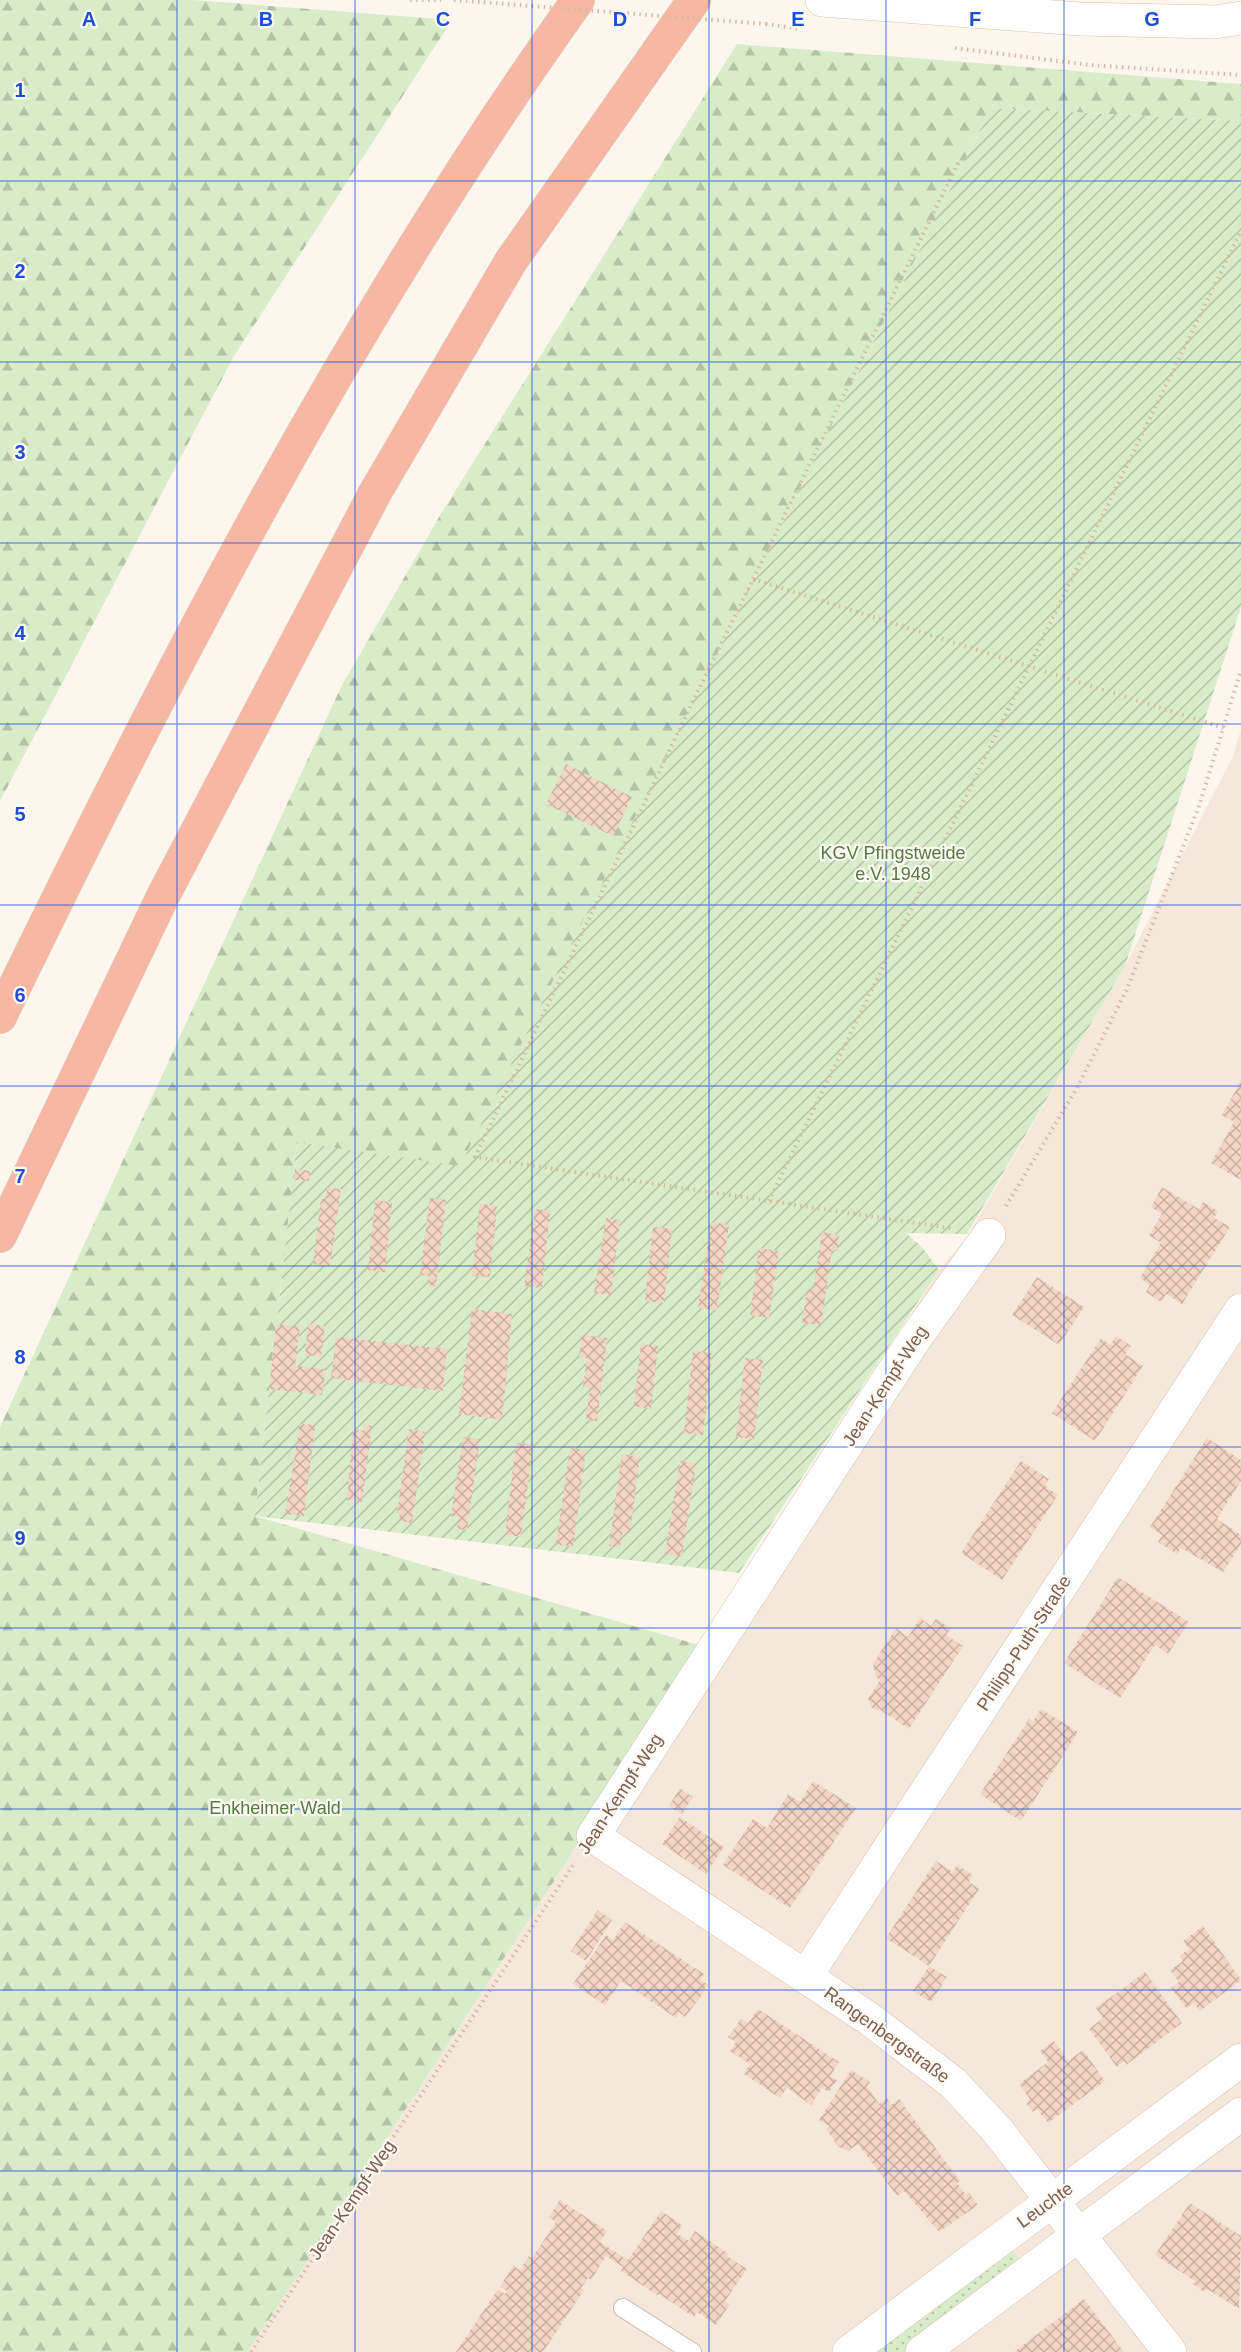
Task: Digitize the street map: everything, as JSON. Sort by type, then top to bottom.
[{"type":"highway","points":[[0,1017],[84,844],[306,426],[439,209],[578,0]]},
{"type":"highway","points":[[0,1236],[163,896],[273,682],[376,491],[511,261],[694,0]]},
{"type":"street","points":[[817,15],[1011,16],[1232,23]]},
{"type":"street","name":"Jean-Kempf-Weg","points":[[593,1836],[912,1343],[989,1235]]},
{"type":"street","name":"Philipp-Puth-Straße","points":[[806,1976],[1241,1310]]},
{"type":"street","name":"Rangenbergstraße","points":[[593,1836],[904,2043],[953,2083],[997,2130],[1170,2352]]},
{"type":"street","name":"Leuchte","points":[[849,2352],[1241,2060]]},
{"type":"street","points":[[922,2352],[1241,2114]]},
{"type":"lane","points":[[623,2308],[692,2352]]},
{"type":"path","points":[[410,0],[441,0]]},
{"type":"path","points":[[454,0],[766,24],[817,15]]},
{"type":"path","points":[[951,48],[1090,65],[1241,75]]},
{"type":"path","points":[[959,161],[753,579],[475,1157],[989,1235],[1077,1088],[1127,989],[1199,807],[1241,670]]},
{"type":"path","points":[[769,1201],[1031,667],[1241,231]]},
{"type":"path","points":[[753,579],[1224,729]]},
{"type":"path","name":"Jean-Kempf-Weg","points":[[251,2352],[593,1836]]},
{"type":"shaded area","points":[[1241,729],[1241,2352],[248,2352],[706,1647],[939,1270],[967,1237],[1125,966],[1233,756]]},
{"type":"green space","points":[[0,0],[193,0],[452,20],[234,356],[0,801]]},
{"type":"green space","name":"Enkheimer Wald","points":[[737,44],[1241,84],[1241,121],[991,108],[460,1167],[297,1143],[255,1516],[706,1647],[248,2352],[0,2352],[0,1427],[341,687],[442,512]]},
{"type":"green space","name":"KGV Pfingstweide e.V. 1948","points":[[991,108],[1241,121],[1241,607],[1125,966],[967,1234],[906,1233],[922,1247],[939,1270],[739,1573],[255,1516],[297,1142],[460,1166]]},
{"type":"green space","points":[[1007,2244],[1024,2266],[907,2352],[865,2352]]},
{"type":"building","points":[[566,764],[632,797],[613,836],[546,804]]},
{"type":"building","points":[[1241,1081],[1241,1180],[1211,1163],[1234,1122],[1222,1115]]},
{"type":"building","points":[[295,1169],[310,1171],[309,1181],[294,1180]]},
{"type":"building","points":[[1162,1187],[1199,1209],[1203,1202],[1218,1211],[1214,1218],[1230,1227],[1182,1304],[1166,1294],[1161,1302],[1146,1292],[1150,1285],[1140,1278],[1161,1243],[1149,1235],[1162,1214],[1151,1207]]},
{"type":"building","points":[[327,1188],[341,1189],[330,1266],[313,1264],[321,1199],[325,1199]]},
{"type":"building","points":[[430,1198],[446,1200],[436,1286],[428,1285],[429,1276],[420,1275]]},
{"type":"building","points":[[375,1200],[392,1202],[385,1272],[368,1270]]},
{"type":"building","points":[[480,1204],[497,1206],[490,1277],[472,1276]]},
{"type":"building","points":[[535,1209],[550,1211],[542,1288],[524,1286]]},
{"type":"building","points":[[606,1218],[620,1220],[611,1295],[594,1293]]},
{"type":"building","points":[[711,1222],[729,1225],[717,1310],[698,1308]]},
{"type":"building","points":[[653,1227],[672,1229],[664,1303],[645,1301]]},
{"type":"building","points":[[822,1232],[839,1235],[837,1251],[832,1250],[821,1325],[802,1323],[807,1289],[813,1290]]},
{"type":"building","points":[[759,1248],[779,1251],[769,1318],[750,1315]]},
{"type":"building","points":[[1037,1277],[1084,1307],[1059,1345],[1012,1315]]},
{"type":"building","points":[[472,1309],[512,1314],[502,1420],[459,1414]]},
{"type":"building","points":[[276,1324],[300,1327],[295,1366],[326,1369],[322,1395],[269,1389]]},
{"type":"building","points":[[308,1324],[325,1326],[321,1357],[305,1355]]},
{"type":"building","points":[[582,1335],[607,1338],[597,1421],[586,1420],[590,1388],[583,1387],[587,1358],[579,1357]]},
{"type":"building","points":[[1116,1336],[1131,1346],[1125,1354],[1143,1366],[1095,1441],[1052,1413],[1101,1338],[1110,1345]]},
{"type":"building","points":[[336,1337],[447,1349],[443,1391],[331,1378]]},
{"type":"building","points":[[641,1344],[658,1346],[651,1409],[634,1406]]},
{"type":"building","points":[[693,1351],[712,1353],[703,1435],[684,1433]]},
{"type":"building","points":[[745,1358],[763,1360],[754,1439],[736,1437]]},
{"type":"building","points":[[300,1424],[315,1425],[304,1516],[285,1514]]},
{"type":"building","points":[[364,1425],[372,1426],[362,1502],[347,1500],[353,1430],[364,1431]]},
{"type":"building","points":[[409,1429],[425,1432],[412,1523],[399,1521],[400,1513],[397,1513]]},
{"type":"building","points":[[463,1437],[480,1439],[467,1530],[457,1529],[459,1517],[451,1516]]},
{"type":"building","points":[[1207,1438],[1241,1460],[1241,1481],[1217,1519],[1241,1535],[1241,1544],[1223,1572],[1181,1548],[1177,1554],[1158,1542],[1162,1535],[1150,1527]]},
{"type":"building","points":[[516,1443],[533,1444],[521,1537],[505,1534]]},
{"type":"building","points":[[570,1448],[586,1450],[573,1547],[556,1544]]},
{"type":"building","points":[[622,1454],[640,1457],[630,1533],[623,1532],[620,1547],[609,1546]]},
{"type":"building","points":[[680,1461],[696,1464],[682,1556],[665,1554]]},
{"type":"building","points":[[1021,1461],[1049,1479],[1045,1486],[1058,1495],[1002,1580],[961,1553]]},
{"type":"building","points":[[1118,1577],[1189,1622],[1168,1654],[1155,1645],[1120,1698],[1064,1663]]},
{"type":"building","points":[[920,1618],[931,1626],[936,1619],[951,1628],[946,1635],[963,1646],[909,1729],[879,1709],[878,1711],[871,1707],[868,1699],[880,1680],[876,1677],[873,1664],[896,1628],[908,1637]]},
{"type":"building","points":[[1041,1709],[1078,1732],[1021,1821],[980,1794],[1029,1719],[1033,1721]]},
{"type":"building","points":[[813,1781],[856,1808],[790,1908],[723,1865],[753,1819],[767,1828],[788,1794],[800,1802]]},
{"type":"building","points":[[680,1788],[693,1797],[682,1814],[669,1806]]},
{"type":"building","points":[[680,1817],[724,1847],[706,1874],[662,1844]]},
{"type":"building","points":[[936,1861],[953,1872],[957,1865],[973,1875],[969,1882],[979,1889],[929,1966],[886,1938]]},
{"type":"building","points":[[598,1910],[612,1920],[586,1961],[571,1951]]},
{"type":"building","points":[[625,1922],[704,1974],[700,1980],[707,1984],[702,1995],[685,2017],[679,2012],[676,2018],[621,1981],[605,2005],[573,1984],[606,1935],[613,1940]]},
{"type":"building","points":[[1203,1926],[1241,1980],[1200,2011],[1194,2003],[1186,2008],[1171,1988],[1179,1982],[1170,1970],[1183,1961],[1179,1956],[1189,1949],[1183,1941]]},
{"type":"building","points":[[929,1966],[947,1977],[931,2002],[913,1991]]},
{"type":"building","points":[[1145,1972],[1182,2023],[1126,2065],[1124,2061],[1117,2067],[1089,2029],[1103,2018],[1096,2008]]},
{"type":"building","points":[[758,2009],[839,2062],[830,2076],[837,2080],[829,2092],[822,2088],[811,2105],[787,2088],[780,2098],[744,2074],[750,2064],[730,2051],[736,2042],[728,2037],[741,2019],[748,2023]]},
{"type":"building","points":[[1054,2041],[1068,2061],[1083,2050],[1105,2081],[1048,2123],[1037,2109],[1033,2112],[1026,2103],[1030,2099],[1019,2084],[1048,2062],[1040,2051]]},
{"type":"building","points":[[851,2070],[870,2082],[867,2086],[879,2104],[887,2098],[891,2105],[899,2099],[960,2181],[957,2183],[978,2205],[939,2232],[904,2191],[897,2196],[858,2144],[848,2151],[839,2147],[826,2129],[829,2126],[819,2120]]},
{"type":"building","points":[[560,2200],[607,2231],[600,2242],[628,2260],[661,2211],[682,2225],[677,2234],[689,2241],[695,2231],[729,2254],[727,2256],[747,2269],[725,2301],[730,2304],[716,2325],[697,2312],[694,2317],[659,2294],[657,2295],[621,2271],[623,2267],[606,2256],[591,2280],[588,2278],[581,2288],[584,2290],[543,2352],[456,2352],[498,2289],[505,2294],[507,2291],[500,2287],[513,2266],[520,2270],[529,2256],[532,2258],[556,2222],[549,2217]]},
{"type":"building","points":[[1190,2203],[1241,2236],[1239,2309],[1207,2289],[1204,2292],[1193,2284],[1195,2281],[1155,2255]]},
{"type":"building","points":[[1084,2299],[1124,2352],[1014,2352],[1027,2342]]}]
